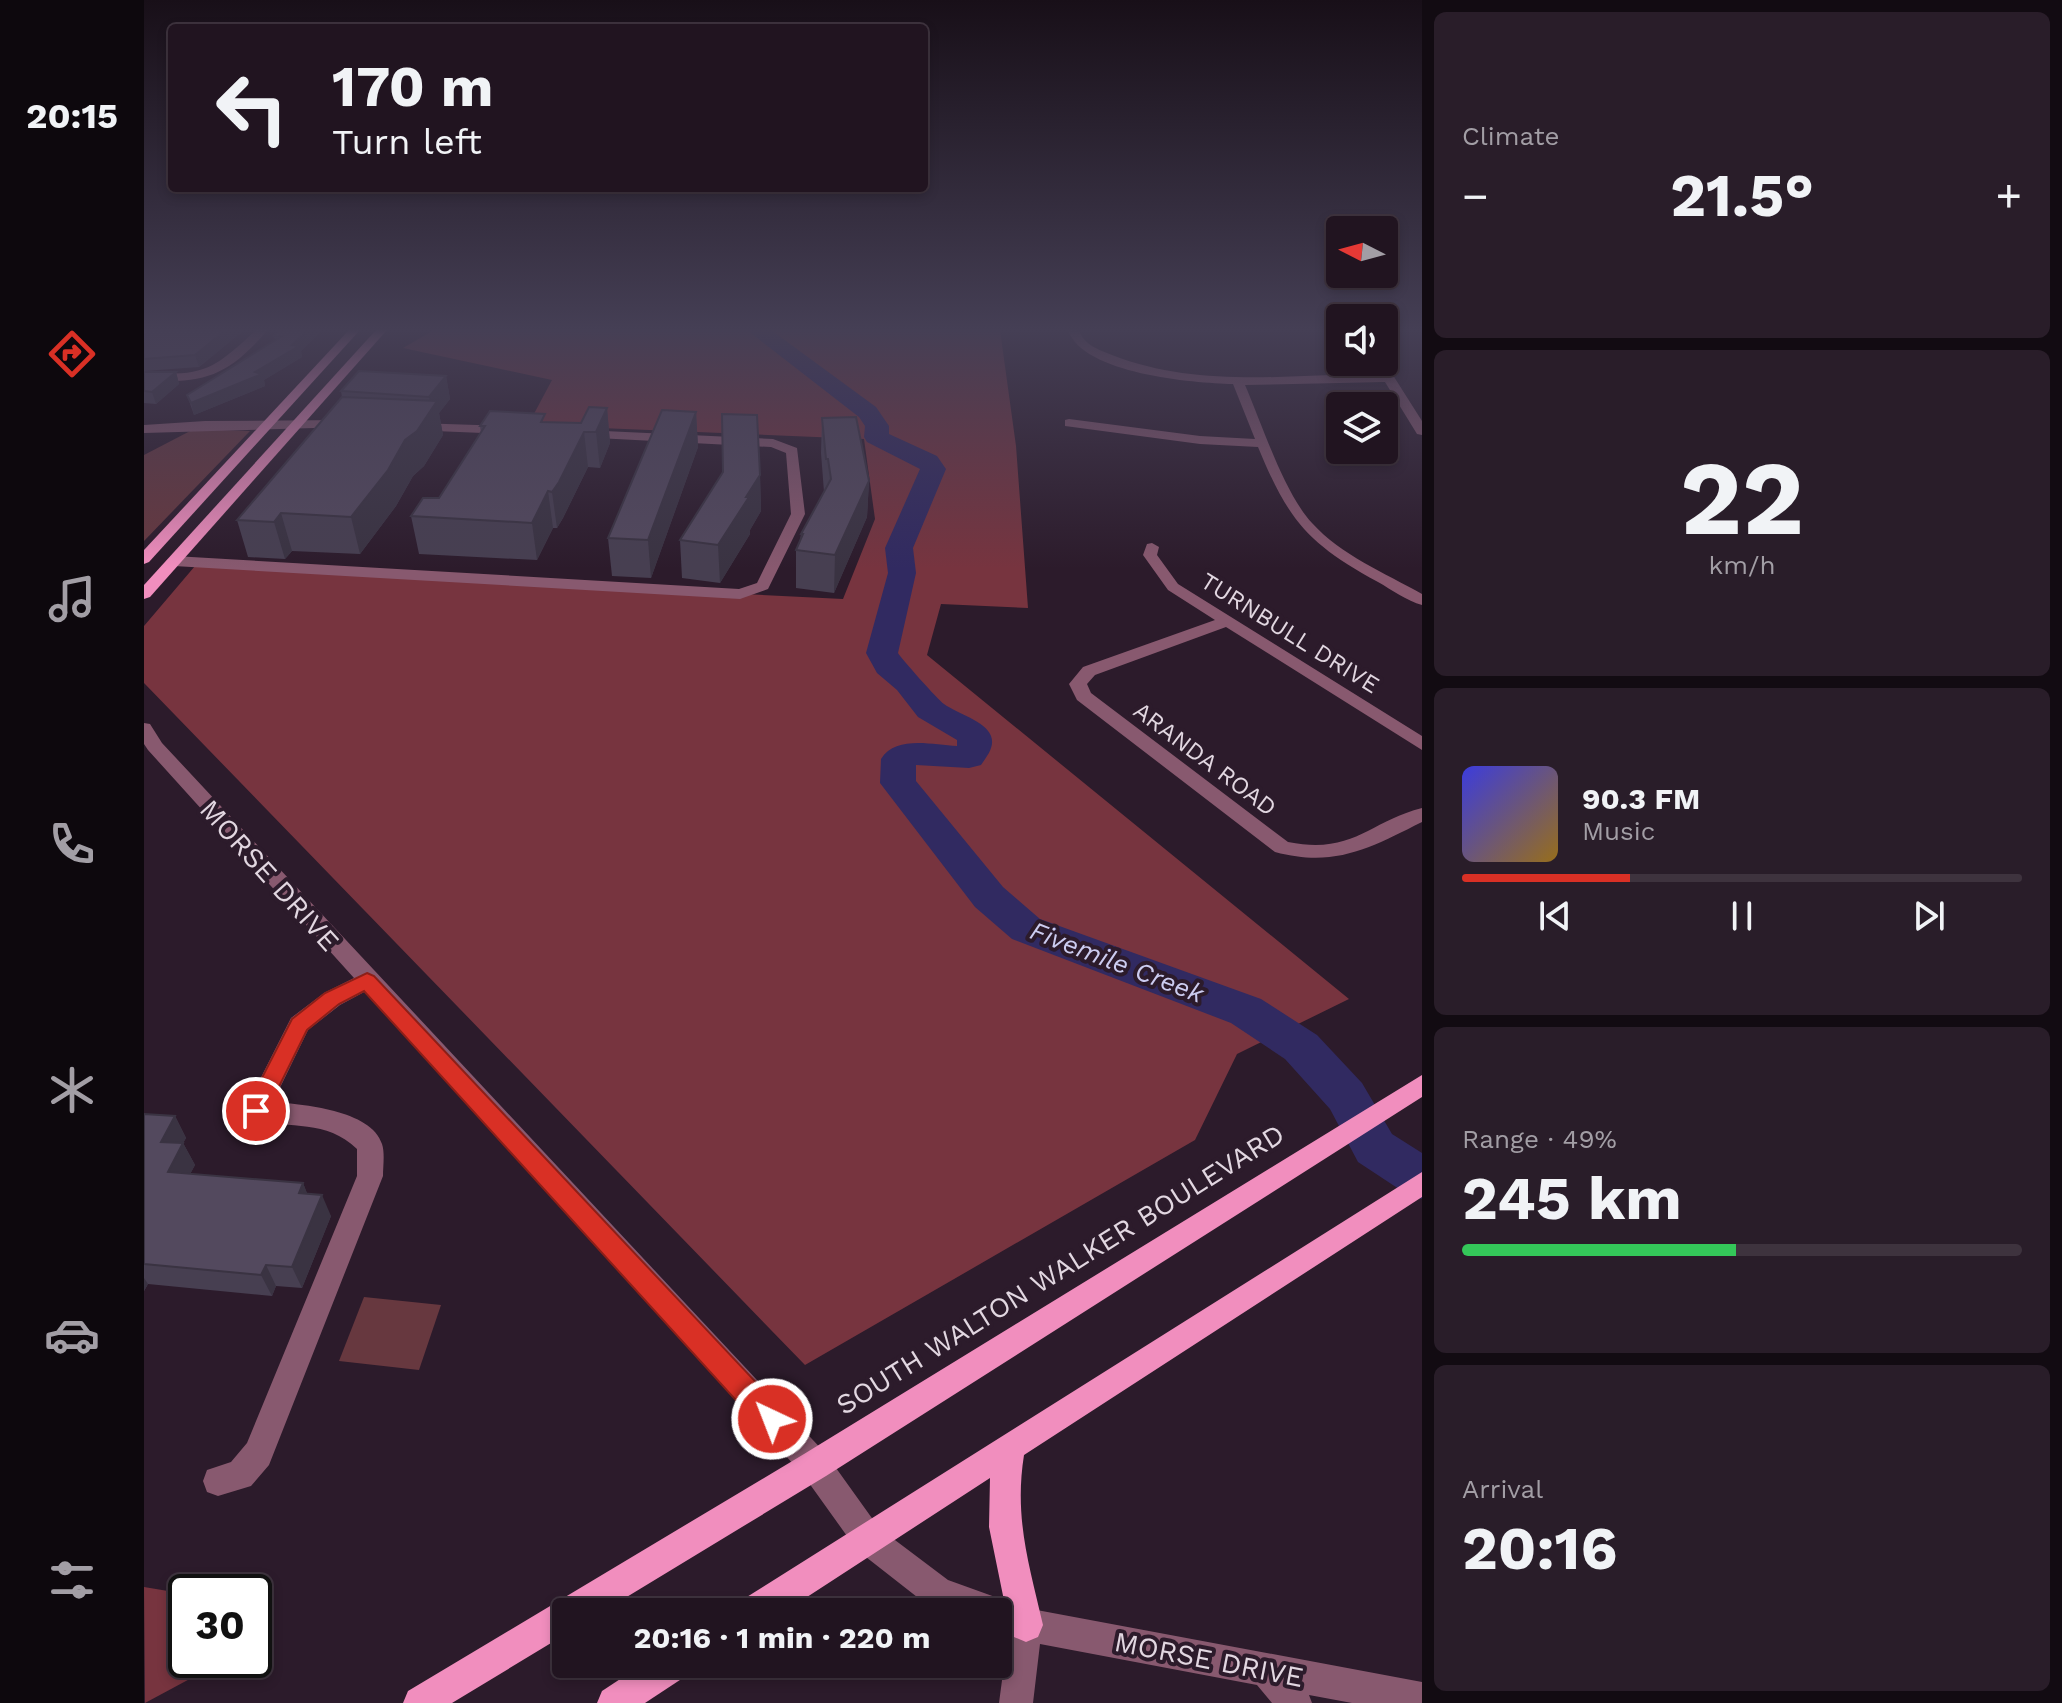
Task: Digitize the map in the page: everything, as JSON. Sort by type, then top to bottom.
[{"type":"main road","points":[[144,559],[285,409]]},
{"type":"main road","points":[[144,594],[312,409]]},
{"type":"main road","name":"SOUTH WALTON WALKER BOULEVARD","points":[[594,1598],[815,1465],[1422,1085]]},
{"type":"main road","points":[[776,1598],[1422,1183]]},
{"type":"main road","points":[[1010,1450],[1003,1491],[1010,1598]]},
{"type":"main road","points":[[420,1703],[552,1623]]},
{"type":"main road","points":[[614,1703],[652,1678]]},
{"type":"street","points":[[1250,409],[1290,500],[1306,527],[1344,555],[1422,600]]},
{"type":"street","points":[[1409,409],[1422,431]]},
{"type":"street","points":[[144,421],[195,417],[272,424]]},
{"type":"street","points":[[1069,423],[1200,440],[1265,443]]},
{"type":"street","points":[[144,429],[190,425],[356,424]]},
{"type":"street","points":[[402,426],[529,431]]},
{"type":"street","points":[[174,561],[740,594],[763,586],[798,514],[792,451],[773,443],[575,433]]},
{"type":"street","name":"TURNBULL DRIVE","points":[[1152,547],[1150,555],[1173,587],[1422,744]]},
{"type":"street","name":"ARANDA ROAD","points":[[1226,622],[1089,671],[1078,684],[1083,696],[1282,847],[1315,855],[1344,852],[1422,814]]},
{"type":"street","name":"MORSE DRIVE","points":[[147,738],[367,981],[815,1465],[868,1539],[938,1592],[954,1598]]},
{"type":"street","points":[[218,1481],[240,1475],[258,1454],[370,1176],[370,1145],[360,1133],[343,1123],[326,1117],[256,1111],[299,1024],[332,999],[367,981]]},
{"type":"street","points":[[1012,1620],[1016,1703]]},
{"type":"street","name":"MORSE DRIVE","points":[[1012,1620],[1422,1699]]},
{"type":"street","points":[[1265,1669],[1295,1703]]},
{"type":"shaded area","points":[[536,409],[1011,409],[1028,608],[941,604],[927,655],[1349,999],[1237,1054],[1195,1140],[805,1365],[144,683],[144,626],[195,566],[843,599],[875,519],[864,439],[528,425]]},
{"type":"shaded area","points":[[194,429],[250,431],[144,541],[144,455]]},
{"type":"shaded area","points":[[364,1297],[441,1305],[419,1370],[339,1361]]},
{"type":"shaded area","points":[[144,1587],[168,1591],[168,1678],[192,1678],[145,1703]]},
{"type":"building","points":[[331,409],[431,409],[417,431],[405,440],[388,470],[351,517],[281,513],[274,522],[237,520]]},
{"type":"building","points":[[588,409],[606,409],[596,432],[584,432],[559,482],[552,492],[548,491],[532,523],[411,516],[423,498],[439,498],[485,426],[480,426],[490,411],[545,414],[541,422],[581,423]]},
{"type":"building","points":[[662,410],[696,412],[648,540],[608,538]]},
{"type":"building","points":[[722,414],[757,415],[760,475],[718,545],[680,540],[723,472]]},
{"type":"building","points":[[856,417],[869,481],[835,555],[796,550],[801,534],[831,479],[822,418]]},
{"type":"building","points":[[144,1114],[175,1116],[161,1142],[183,1143],[168,1172],[303,1183],[299,1193],[322,1195],[292,1267],[266,1265],[261,1275],[144,1264]]},
{"type":"waterway","name":"Fivemile Creek","points":[[865,409],[877,426],[876,437],[928,461],[933,469],[899,548],[902,573],[882,653],[888,666],[909,683],[930,710],[974,736],[974,750],[969,757],[907,754],[898,759],[898,783],[989,897],[1026,929],[1246,1011],[1301,1047],[1346,1096],[1375,1148],[1422,1178]]},
{"type":"route","points":[[256,1111],[299,1024],[332,999],[367,981],[772,1419]]}]
